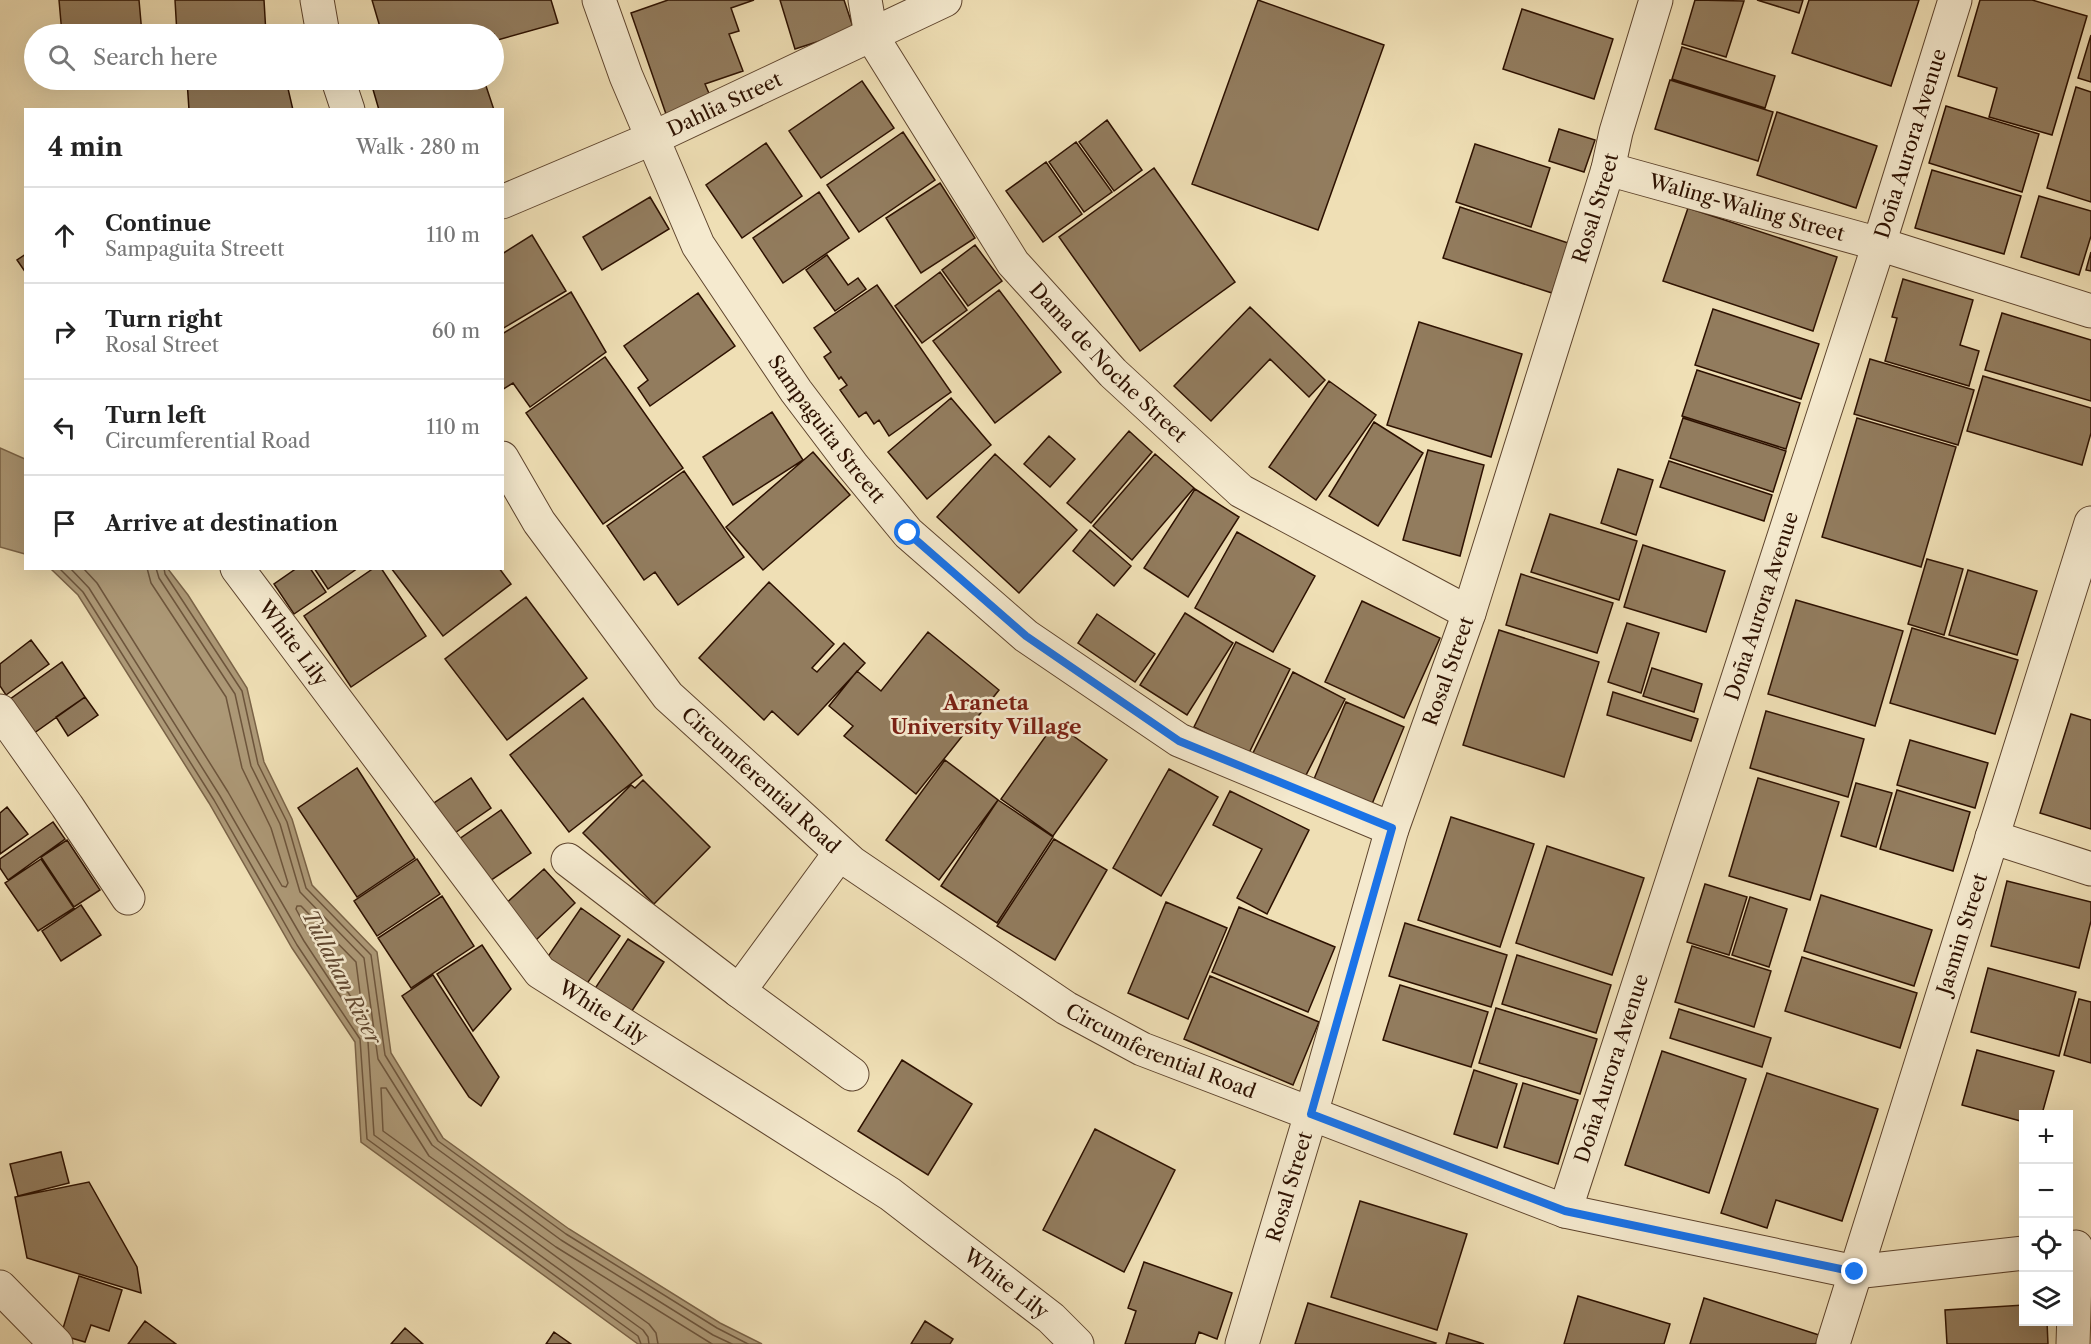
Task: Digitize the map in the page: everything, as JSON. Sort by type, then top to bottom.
[{"type":"street","points":[[316,0],[321,24]]},
{"type":"street","name":"Sampaguita Streett","points":[[599,0],[626,76],[698,245],[796,391],[852,465],[908,533],[1026,636],[1179,741],[1392,828]]},
{"type":"street","name":"Dama de Noche Street","points":[[865,0],[871,35],[1013,263],[1113,373],[1241,492],[1469,613]]},
{"type":"street","name":"Dahlia Street","points":[[504,201],[653,138],[945,0]]},
{"type":"street","name":"Rosal Street","points":[[1242,1344],[1311,1114],[1392,828],[1469,613],[1608,169],[1616,132],[1656,0]]},
{"type":"street","name":"Doña Aurora Avenue","points":[[1565,1211],[1879,244],[1954,0]]},
{"type":"street","points":[[341,90],[347,108]]},
{"type":"street","name":"Waling-Waling Street","points":[[1608,169],[1879,244],[2091,311]]},
{"type":"street","name":"Circumferential Road","points":[[504,461],[539,522],[668,696],[852,863],[1056,1001],[1142,1049],[1565,1211],[1855,1272],[2019,1254]]},
{"type":"street","name":"Jasmin Street","points":[[1833,1344],[2091,523]]},
{"type":"street","name":"White Lily","points":[[238,570],[540,972],[890,1194],[1051,1318],[1077,1344]]},
{"type":"street","points":[[0,711],[128,898]]},
{"type":"street","points":[[1992,837],[2091,869]]},
{"type":"street","points":[[739,991],[840,852]]},
{"type":"street","points":[[568,860],[852,1074]]},
{"type":"street","points":[[2073,1344],[2079,1248]]},
{"type":"street","points":[[0,1287],[56,1344]]},
{"type":"water","points":[[0,448],[24,459],[24,554],[0,547]]},
{"type":"water","name":"Tullahan River","points":[[52,570],[169,570],[188,595],[247,688],[264,762],[292,819],[312,885],[377,952],[391,1053],[443,1138],[569,1229],[720,1323],[762,1344],[638,1344],[361,1142],[355,1042],[292,948],[209,803],[78,595]]},
{"type":"building","points":[[59,0],[139,0],[141,24],[61,24]]},
{"type":"building","points":[[175,0],[264,0],[265,24],[176,24]]},
{"type":"building","points":[[372,0],[551,0],[558,23],[504,38],[504,24],[379,24]]},
{"type":"building","points":[[668,0],[754,0],[731,8],[739,31],[729,34],[743,71],[705,84],[711,98],[666,114],[631,13]]},
{"type":"building","points":[[780,0],[844,0],[854,30],[795,49]]},
{"type":"building","points":[[1258,0],[1384,45],[1318,230],[1192,184]]},
{"type":"building","points":[[1695,0],[1744,1],[1726,57],[1682,44]]},
{"type":"building","points":[[1757,0],[1803,0],[1799,13]]},
{"type":"building","points":[[1809,0],[1919,0],[1891,86],[1792,53]]},
{"type":"building","points":[[1980,0],[2032,0],[2087,16],[2052,135],[1989,117],[1997,88],[1958,76]]},
{"type":"building","points":[[1522,9],[1613,39],[1594,99],[1503,69]]},
{"type":"building","points":[[2091,35],[2091,82],[2078,78]]},
{"type":"building","points":[[1682,47],[1775,76],[1765,108],[1672,79]]},
{"type":"building","points":[[1670,80],[1773,112],[1758,161],[1655,129]]},
{"type":"building","points":[[862,81],[894,128],[821,178],[789,131]]},
{"type":"building","points":[[2076,87],[2091,92],[2091,202],[2047,188]]},
{"type":"building","points":[[188,90],[288,90],[293,108],[189,108]]},
{"type":"building","points":[[373,90],[487,90],[493,108],[378,108]]},
{"type":"building","points":[[1946,106],[2039,134],[2022,192],[1929,163]]},
{"type":"building","points":[[1777,112],[1877,146],[1856,208],[1757,175]]},
{"type":"building","points":[[1107,120],[1142,170],[1114,191],[1079,142]]},
{"type":"building","points":[[1559,129],[1595,140],[1584,172],[1549,161]]},
{"type":"building","points":[[903,132],[935,180],[859,232],[827,185]]},
{"type":"building","points":[[1076,142],[1112,192],[1084,212],[1049,162]]},
{"type":"building","points":[[766,143],[802,196],[742,238],[706,185]]},
{"type":"building","points":[[1475,144],[1550,168],[1531,227],[1456,202]]},
{"type":"building","points":[[1046,162],[1082,214],[1043,242],[1006,191]]},
{"type":"building","points":[[1154,168],[1235,282],[1140,351],[1059,237]]},
{"type":"building","points":[[1932,170],[2021,196],[2004,254],[1915,228]]},
{"type":"building","points":[[940,183],[975,238],[921,273],[886,218]]},
{"type":"building","points":[[819,192],[849,238],[783,283],[753,238]]},
{"type":"building","points":[[2039,196],[2091,211],[2091,236],[2079,275],[2021,257]]},
{"type":"building","points":[[650,197],[669,229],[602,270],[583,237]]},
{"type":"building","points":[[1460,207],[1568,243],[1552,293],[1443,258]]},
{"type":"building","points":[[1688,208],[1837,257],[1813,331],[1663,281]]},
{"type":"building","points":[[532,235],[566,291],[504,328],[504,253]]},
{"type":"building","points":[[975,245],[1002,281],[968,306],[942,270]]},
{"type":"building","points":[[2091,252],[2091,271],[2086,270]]},
{"type":"building","points":[[24,255],[24,270],[17,260]]},
{"type":"building","points":[[827,255],[848,285],[858,278],[866,289],[835,311],[806,270]]},
{"type":"building","points":[[940,272],[967,310],[922,343],[895,306]]},
{"type":"building","points":[[1903,279],[1973,300],[1960,345],[1979,351],[1969,386],[1885,361],[1897,318],[1892,317]]},
{"type":"building","points":[[877,285],[951,392],[889,436],[879,420],[874,424],[866,412],[859,417],[840,390],[847,385],[841,377],[839,379],[824,357],[831,352],[814,328]]},
{"type":"building","points":[[999,290],[1061,372],[995,423],[933,341]]},
{"type":"building","points":[[571,292],[606,352],[530,407],[513,383],[504,389],[504,333]]},
{"type":"building","points":[[698,293],[735,346],[650,406],[638,388],[648,380],[624,346]]},
{"type":"building","points":[[1250,307],[1325,380],[1309,397],[1270,359],[1211,421],[1174,386]]},
{"type":"building","points":[[1713,309],[1819,344],[1801,399],[1695,365]]},
{"type":"building","points":[[2002,313],[2091,340],[2091,401],[1985,370]]},
{"type":"building","points":[[1419,322],[1522,354],[1491,457],[1387,425]]},
{"type":"building","points":[[605,357],[683,468],[603,524],[526,413]]},
{"type":"building","points":[[1870,359],[1974,390],[1958,445],[1854,414]]},
{"type":"building","points":[[1697,370],[1800,403],[1786,449],[1682,416]]},
{"type":"building","points":[[1983,376],[2091,408],[2091,433],[2082,465],[1967,431]]},
{"type":"building","points":[[1329,381],[1376,415],[1316,500],[1269,467]]},
{"type":"building","points":[[951,398],[991,445],[927,499],[888,452]]},
{"type":"building","points":[[772,412],[803,460],[733,505],[703,457]]},
{"type":"building","points":[[1683,418],[1786,451],[1773,492],[1670,458]]},
{"type":"building","points":[[1857,418],[1956,447],[1921,567],[1822,537]]},
{"type":"building","points":[[1374,422],[1423,453],[1378,526],[1329,496]]},
{"type":"building","points":[[1129,431],[1152,452],[1091,523],[1067,503]]},
{"type":"building","points":[[1049,436],[1075,459],[1050,487],[1024,464]]},
{"type":"building","points":[[1428,450],[1484,465],[1460,556],[1403,540]]},
{"type":"building","points":[[813,452],[850,495],[763,570],[726,527]]},
{"type":"building","points":[[995,454],[1077,530],[1019,593],[937,517]]},
{"type":"building","points":[[1155,454],[1194,488],[1132,560],[1093,526]]},
{"type":"building","points":[[1669,461],[1772,495],[1764,521],[1660,487]]},
{"type":"building","points":[[1618,469],[1653,480],[1636,535],[1601,523]]},
{"type":"building","points":[[684,471],[744,557],[678,605],[655,572],[644,580],[607,526]]},
{"type":"building","points":[[1195,489],[1239,517],[1188,597],[1144,568]]},
{"type":"building","points":[[1550,514],[1637,541],[1619,600],[1531,572]]},
{"type":"building","points":[[1090,530],[1131,566],[1114,586],[1073,551]]},
{"type":"building","points":[[1237,532],[1315,576],[1273,652],[1195,608]]},
{"type":"building","points":[[1643,545],[1725,571],[1706,632],[1624,607]]},
{"type":"building","points":[[1927,559],[1963,569],[1944,635],[1908,624]]},
{"type":"building","points":[[294,570],[311,570],[326,592],[294,614],[274,584]]},
{"type":"building","points":[[315,570],[355,570],[328,589]]},
{"type":"building","points":[[371,570],[382,570],[426,636],[351,687],[304,616]]},
{"type":"building","points":[[393,570],[500,570],[511,584],[443,636]]},
{"type":"building","points":[[1968,570],[2037,591],[2017,655],[1949,635]]},
{"type":"building","points":[[1521,574],[1613,603],[1597,653],[1506,625]]},
{"type":"building","points":[[769,582],[834,644],[812,668],[817,672],[844,643],[865,663],[798,735],[772,711],[764,720],[699,658]]},
{"type":"building","points":[[526,597],[587,678],[507,740],[445,659]]},
{"type":"building","points":[[1796,600],[1903,631],[1875,726],[1768,694]]},
{"type":"building","points":[[1362,601],[1440,638],[1404,718],[1325,682]]},
{"type":"building","points":[[1185,613],[1233,643],[1187,715],[1140,685]]},
{"type":"building","points":[[1097,614],[1155,654],[1135,682],[1078,643]]},
{"type":"building","points":[[1627,623],[1659,633],[1641,693],[1608,682]]},
{"type":"building","points":[[1912,628],[2018,660],[1995,734],[1890,703]]},
{"type":"building","points":[[1499,630],[1599,662],[1564,777],[1463,745]]},
{"type":"building","points":[[928,632],[999,690],[916,794],[844,736],[853,726],[829,706],[857,671],[881,691]]},
{"type":"building","points":[[31,640],[49,664],[6,695],[0,686],[0,664]]},
{"type":"building","points":[[1236,642],[1290,669],[1248,755],[1194,727]]},
{"type":"building","points":[[62,662],[85,697],[30,736],[6,702]]},
{"type":"building","points":[[1652,668],[1702,684],[1694,712],[1643,696]]},
{"type":"building","points":[[1293,672],[1345,699],[1303,781],[1252,755]]},
{"type":"building","points":[[1613,692],[1698,719],[1691,741],[1607,715]]},
{"type":"building","points":[[85,697],[98,715],[68,736],[56,717]]},
{"type":"building","points":[[583,698],[642,775],[569,832],[510,755]]},
{"type":"building","points":[[1346,702],[1404,727],[1372,804],[1314,779]]},
{"type":"building","points":[[1766,711],[1864,739],[1848,797],[1750,768]]},
{"type":"building","points":[[2071,714],[2091,720],[2091,829],[2040,813]]},
{"type":"building","points":[[1055,723],[1107,760],[1053,836],[1001,799]]},
{"type":"building","points":[[1910,740],[1988,763],[1975,808],[1897,785]]},
{"type":"building","points":[[945,760],[998,800],[939,880],[886,840]]},
{"type":"building","points":[[357,768],[415,858],[357,897],[298,808]]},
{"type":"building","points":[[1169,769],[1218,797],[1161,896],[1113,868]]},
{"type":"building","points":[[471,778],[491,808],[449,837],[428,807]]},
{"type":"building","points":[[1758,778],[1839,802],[1810,900],[1729,876]]},
{"type":"building","points":[[643,780],[710,847],[654,904],[583,833],[631,785],[635,788]]},
{"type":"building","points":[[1856,783],[1892,793],[1876,847],[1841,836]]},
{"type":"building","points":[[1897,790],[1970,812],[1953,871],[1880,849]]},
{"type":"building","points":[[1230,791],[1309,830],[1267,914],[1237,898],[1262,849],[1213,825]]},
{"type":"building","points":[[998,800],[1053,837],[997,923],[941,886]]},
{"type":"building","points":[[7,807],[28,834],[0,854],[0,813]]},
{"type":"building","points":[[501,810],[531,853],[481,887],[452,844]]},
{"type":"building","points":[[1451,817],[1534,844],[1500,947],[1418,920]]},
{"type":"building","points":[[53,822],[65,839],[8,880],[0,868],[0,859]]},
{"type":"building","points":[[1054,839],[1107,870],[1055,960],[997,926]]},
{"type":"building","points":[[67,840],[100,890],[74,907],[41,857]]},
{"type":"building","points":[[1547,846],[1644,878],[1612,975],[1516,943]]},
{"type":"building","points":[[41,859],[74,908],[38,931],[5,883]]},
{"type":"building","points":[[417,859],[440,894],[377,936],[354,901]]},
{"type":"building","points":[[544,869],[575,903],[535,941],[503,906]]},
{"type":"building","points":[[2007,881],[2091,902],[2091,921],[2079,968],[1991,946]]},
{"type":"building","points":[[1705,884],[1747,897],[1729,955],[1687,942]]},
{"type":"building","points":[[1821,895],[1932,930],[1914,986],[1804,951]]},
{"type":"building","points":[[442,896],[474,946],[411,988],[378,938]]},
{"type":"building","points":[[1750,897],[1787,909],[1769,967],[1732,955]]},
{"type":"building","points":[[1166,902],[1227,928],[1188,1019],[1128,993]]},
{"type":"building","points":[[81,905],[101,935],[61,961],[42,931]]},
{"type":"building","points":[[1239,907],[1335,947],[1308,1012],[1212,972]]},
{"type":"building","points":[[581,908],[620,936],[586,985],[547,958]]},
{"type":"building","points":[[1405,923],[1507,955],[1491,1007],[1389,976]]},
{"type":"building","points":[[628,939],[664,962],[628,1017],[592,993]]},
{"type":"building","points":[[482,945],[511,989],[473,1031],[437,974]]},
{"type":"building","points":[[1692,946],[1771,971],[1754,1027],[1675,1002]]},
{"type":"building","points":[[1517,955],[1611,985],[1596,1033],[1502,1004]]},
{"type":"building","points":[[1802,957],[1917,993],[1900,1048],[1785,1011]]},
{"type":"building","points":[[1988,968],[2076,992],[2059,1056],[1971,1032]]},
{"type":"building","points":[[433,975],[499,1077],[481,1106],[469,1097],[402,996]]},
{"type":"building","points":[[1210,976],[1319,1022],[1293,1085],[1184,1039]]},
{"type":"building","points":[[1400,985],[1488,1012],[1471,1067],[1383,1040]]},
{"type":"building","points":[[2079,999],[2091,1002],[2091,1063],[2064,1055]]},
{"type":"building","points":[[1496,1008],[1597,1039],[1580,1094],[1479,1063]]},
{"type":"building","points":[[1679,1009],[1771,1038],[1762,1067],[1670,1038]]},
{"type":"building","points":[[1977,1050],[2054,1071],[2043,1110],[2019,1110],[2019,1121],[1962,1105]]},
{"type":"building","points":[[1662,1051],[1746,1079],[1709,1193],[1625,1165]]},
{"type":"building","points":[[902,1060],[972,1104],[928,1175],[858,1131]]},
{"type":"building","points":[[1474,1070],[1517,1084],[1497,1148],[1454,1134]]},
{"type":"building","points":[[1767,1073],[1878,1109],[1842,1221],[1776,1200],[1767,1228],[1721,1213]]},
{"type":"building","points":[[1523,1083],[1578,1100],[1558,1164],[1504,1147]]},
{"type":"building","points":[[1095,1129],[1175,1170],[1124,1272],[1043,1230]]},
{"type":"building","points":[[61,1152],[69,1183],[18,1196],[10,1164]]},
{"type":"building","points":[[89,1182],[137,1267],[141,1293],[27,1258],[15,1197]]},
{"type":"building","points":[[1360,1201],[1467,1234],[1437,1330],[1331,1297]]},
{"type":"building","points":[[1144,1262],[1232,1293],[1217,1339],[1199,1332],[1195,1344],[1125,1344],[1136,1311],[1128,1308]]},
{"type":"building","points":[[79,1276],[122,1290],[109,1331],[91,1325],[85,1342],[61,1335]]},
{"type":"building","points":[[1578,1296],[1670,1324],[1664,1344],[1564,1344]]},
{"type":"building","points":[[1704,1298],[1819,1335],[1816,1344],[1690,1344]]},
{"type":"building","points":[[1308,1303],[1436,1343],[1295,1344]]},
{"type":"building","points":[[2019,1305],[2019,1326],[2047,1326],[2048,1344],[1947,1344],[1945,1310]]},
{"type":"building","points":[[145,1321],[176,1344],[128,1344]]},
{"type":"building","points":[[925,1321],[953,1339],[950,1344],[911,1344]]},
{"type":"building","points":[[405,1328],[423,1344],[391,1344]]},
{"type":"building","points":[[554,1332],[571,1344],[546,1344]]},
{"type":"building","points":[[1449,1333],[1484,1344],[1446,1344]]},
{"type":"district","name":"Araneta University Village","points":[[986,714]]},
{"type":"route","points":[[908,533],[1026,636],[1179,741],[1392,828],[1311,1114],[1565,1211],[1855,1272]]}]
